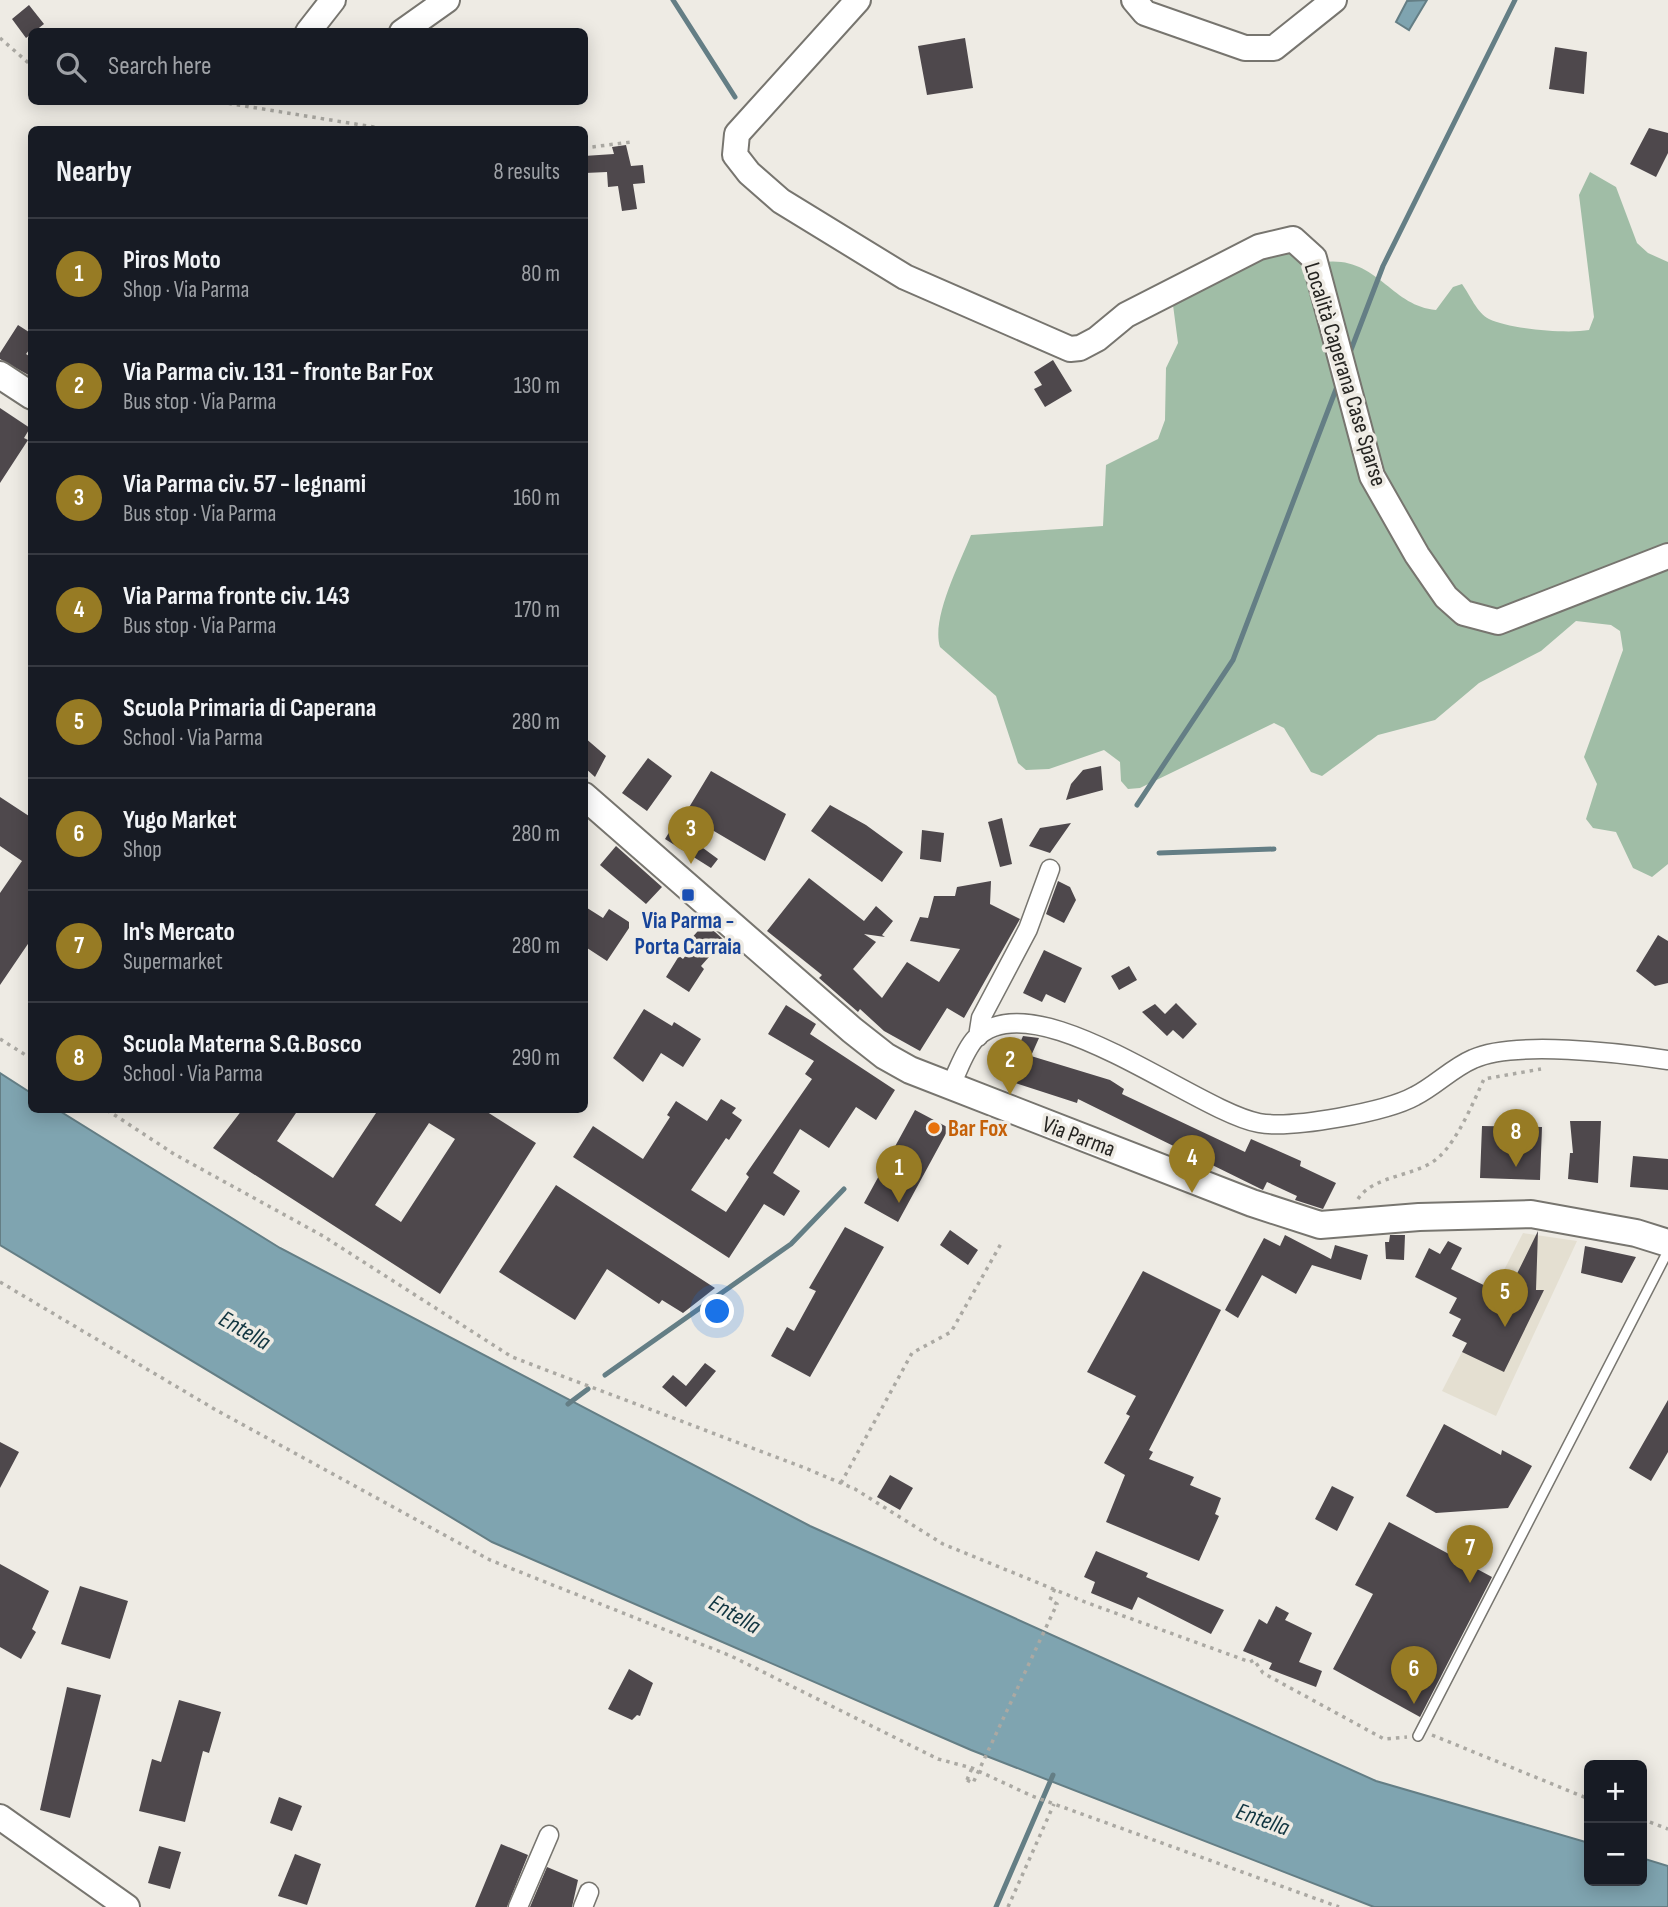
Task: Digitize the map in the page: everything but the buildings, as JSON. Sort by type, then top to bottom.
[{"type":"main road","points":[[0,375],[28,393]]},
{"type":"main road","name":"Via Parma","points":[[588,799],[860,1037],[893,1061],[950,1086],[1252,1203],[1320,1225],[1419,1217],[1531,1214],[1636,1233],[1668,1243]]},
{"type":"street","points":[[311,28],[333,0]]},
{"type":"street","points":[[408,28],[447,0]]},
{"type":"street","name":"Località Caperana Case Sparse","points":[[858,0],[737,134],[735,155],[749,173],[781,201],[905,277],[1070,349],[1097,339],[1126,315],[1259,247],[1293,239],[1314,258],[1331,331],[1372,476],[1417,555],[1446,597],[1464,613],[1498,622],[1668,556]]},
{"type":"street","points":[[1134,0],[1145,13],[1245,48],[1274,48],[1334,0]]},
{"type":"street","points":[[950,1086],[978,1037],[981,1018],[1028,929],[1050,869]]},
{"type":"street","points":[[978,1037],[994,1028],[1025,1024],[1047,1026],[1079,1035],[1177,1087],[1259,1123],[1289,1123],[1377,1109],[1414,1097],[1473,1059],[1511,1048],[1668,1060]]},
{"type":"street","points":[[0,1817],[127,1907]]},
{"type":"street","points":[[518,1907],[549,1835]]},
{"type":"lane","points":[[1418,1736],[1668,1251]]},
{"type":"path","points":[[0,38],[28,62]]},
{"type":"path","points":[[238,105],[367,126]]},
{"type":"path","points":[[588,147],[631,142]]},
{"type":"path","points":[[0,1039],[28,1056]]},
{"type":"path","points":[[1342,1224],[1364,1189],[1403,1176],[1440,1156],[1471,1108],[1484,1079],[1549,1067]]},
{"type":"path","points":[[112,1113],[174,1154],[323,1236],[512,1357],[841,1483],[943,1544],[1164,1632],[1250,1662],[1254,1660],[1263,1673],[1384,1739],[1431,1735],[1584,1797]]},
{"type":"path","points":[[841,1483],[912,1353],[951,1332],[1002,1242]]},
{"type":"path","points":[[0,1282],[216,1410],[490,1559],[731,1656],[939,1759],[972,1768],[1032,1796],[1339,1907]]},
{"type":"path","points":[[972,1768],[967,1780],[973,1783],[1052,1616],[1057,1604],[1050,1600],[1055,1588]]},
{"type":"path","points":[[1008,1907],[1054,1804]]},
{"type":"path","points":[[1647,1820],[1668,1829]]},
{"type":"shaded area","points":[[1523,1233],[1577,1241],[1496,1416],[1442,1391]]},
{"type":"green space","points":[[1590,172],[1616,187],[1637,243],[1648,253],[1668,262],[1668,864],[1652,877],[1633,868],[1616,832],[1593,828],[1586,819],[1597,784],[1584,757],[1623,650],[1620,631],[1611,625],[1576,621],[1541,651],[1479,683],[1435,720],[1378,735],[1322,776],[1311,772],[1284,728],[1274,723],[1140,788],[1128,789],[1121,781],[1120,762],[1104,750],[1049,769],[1026,770],[1018,763],[996,696],[940,647],[940,621],[948,591],[971,535],[1103,526],[1106,465],[1158,439],[1165,420],[1166,368],[1178,343],[1173,305],[1267,256],[1289,252],[1306,266],[1329,262],[1348,263],[1364,270],[1419,306],[1436,310],[1453,287],[1462,284],[1481,313],[1498,323],[1538,330],[1589,330],[1594,317],[1579,195]]},
{"type":"water","points":[[1427,0],[1409,30],[1396,22],[1407,1]]},
{"type":"water","name":"Entella","points":[[0,1073],[28,1091],[28,1113],[63,1113],[280,1248],[810,1526],[1376,1781],[1584,1842],[1584,1886],[1647,1886],[1647,1860],[1668,1866],[1668,1907],[1374,1907],[971,1750],[492,1542],[0,1245]]},
{"type":"waterway","points":[[673,0],[735,97]]},
{"type":"waterway","points":[[1349,355],[1383,266],[1515,0]]},
{"type":"waterway","points":[[1137,805],[1233,660],[1338,384]]},
{"type":"waterway","points":[[1159,853],[1274,849]]},
{"type":"waterway","points":[[605,1375],[791,1244],[844,1189]]},
{"type":"waterway","points":[[568,1404],[588,1389]]},
{"type":"waterway","points":[[996,1907],[1053,1775]]},
{"type":"place","name":"Via Parma civ. 57 - legnami","points":[[691,864]]},
{"type":"place","name":"Via Parma - Porta Carraia","points":[[688,895]]},
{"type":"place","name":"Via Parma civ. 131 - fronte Bar Fox","points":[[1010,1095]]},
{"type":"place","name":"Bar Fox","points":[[934,1128]]},
{"type":"place","name":"Scuola Materna S.G.Bosco","points":[[1516,1167]]},
{"type":"place","name":"Via Parma fronte civ. 143","points":[[1192,1193]]},
{"type":"place","name":"Piros Moto","points":[[899,1203]]},
{"type":"place","name":"Scuola Primaria di Caperana","points":[[1505,1327]]},
{"type":"place","name":"In's Mercato","points":[[1470,1583]]},
{"type":"place","name":"Yugo Market","points":[[1414,1704]]}]
